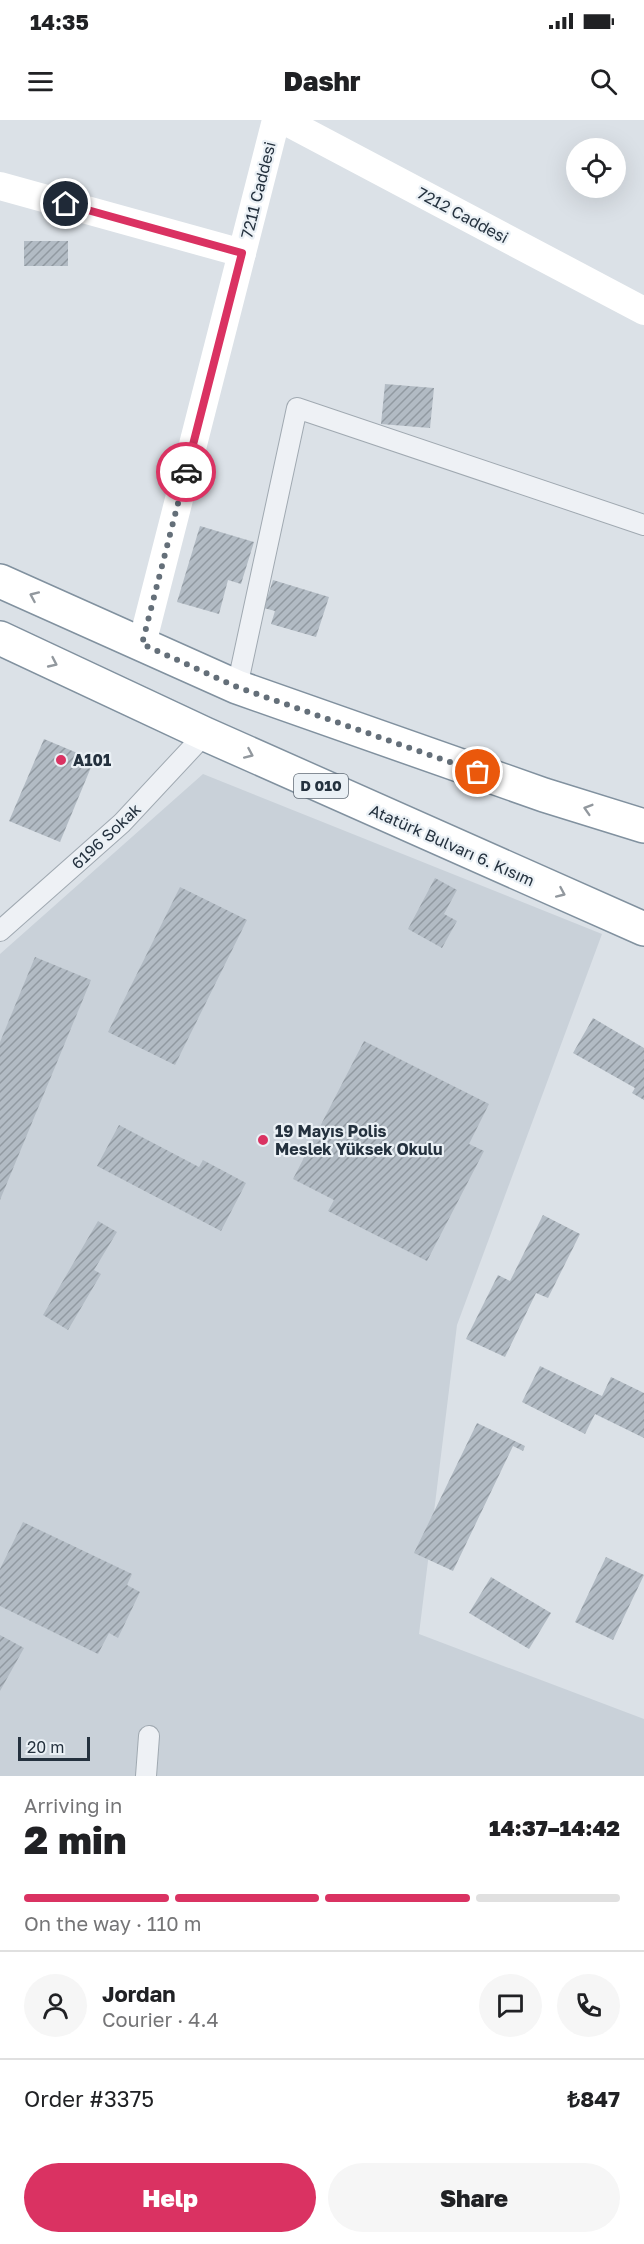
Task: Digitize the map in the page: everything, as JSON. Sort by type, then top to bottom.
[{"type":"highway","points":[[0,581],[237,687],[544,795],[644,826]]},
{"type":"highway","name":"Atatürk Bulvarı 6. Kısım","points":[[0,638],[205,734],[644,929]]},
{"type":"street","name":"7211 Caddesi","points":[[142,644],[276,120]]},
{"type":"street","name":"7212 Caddesi","points":[[283,120],[644,311]]},
{"type":"street","points":[[0,186],[242,253]]},
{"type":"street","points":[[237,687],[297,408],[644,525]]},
{"type":"street","name":"6196 Sokak","points":[[0,931],[122,823],[205,734]]},
{"type":"street","points":[[146,1776],[149,1736]]},
{"type":"shaded area","name":"19 Mayıs Polis Meslek Yüksek Okulu","points":[[203,774],[602,934],[457,1325],[419,1634],[644,1719],[644,1776],[0,1776],[0,954]]},
{"type":"building","points":[[24,241],[68,241],[68,266],[24,266]]},
{"type":"building","points":[[385,384],[434,388],[430,428],[381,424]]},
{"type":"building","points":[[200,526],[254,542],[241,584],[228,580],[219,614],[177,602]]},
{"type":"building","points":[[273,580],[329,597],[316,637],[271,624],[275,611],[264,608]]},
{"type":"building","points":[[44,739],[94,760],[60,842],[9,821]]},
{"type":"building","points":[[435,878],[457,890],[444,914],[457,921],[442,948],[408,929]]},
{"type":"building","points":[[180,887],[247,920],[175,1065],[108,1032]]},
{"type":"building","points":[[35,957],[91,980],[0,1200],[0,1042]]},
{"type":"building","points":[[593,1018],[644,1048],[644,1100],[632,1093],[635,1088],[573,1053]]},
{"type":"building","points":[[364,1041],[489,1104],[469,1144],[484,1151],[427,1261],[328,1211],[334,1200],[293,1179]]},
{"type":"building","points":[[119,1125],[199,1167],[203,1160],[246,1183],[221,1231],[97,1166]]},
{"type":"building","points":[[543,1215],[580,1234],[548,1298],[536,1293],[505,1357],[466,1339],[498,1275],[510,1281]]},
{"type":"building","points":[[98,1221],[117,1232],[94,1270],[101,1274],[68,1330],[43,1315]]},
{"type":"building","points":[[540,1366],[602,1396],[611,1377],[644,1393],[644,1438],[595,1414],[585,1434],[522,1402]]},
{"type":"building","points":[[477,1423],[525,1446],[523,1451],[513,1446],[453,1571],[414,1553]]},
{"type":"building","points":[[23,1522],[132,1574],[127,1585],[140,1592],[118,1638],[109,1633],[98,1654],[0,1606],[0,1569]]},
{"type":"building","points":[[606,1557],[644,1575],[613,1640],[575,1622]]},
{"type":"building","points":[[491,1577],[551,1613],[529,1649],[469,1613]]},
{"type":"building","points":[[0,1635],[24,1648],[0,1691]]},
{"type":"way so far","points":[[186,472],[142,644],[237,687],[478,772]]},
{"type":"place","name":"A101","points":[[61,760]]},
{"type":"place","name":"19 Mayıs Polis Meslek Yüksek Okulu","points":[[263,1140]]},
{"type":"route","points":[[66,204],[242,253],[186,472]]}]
